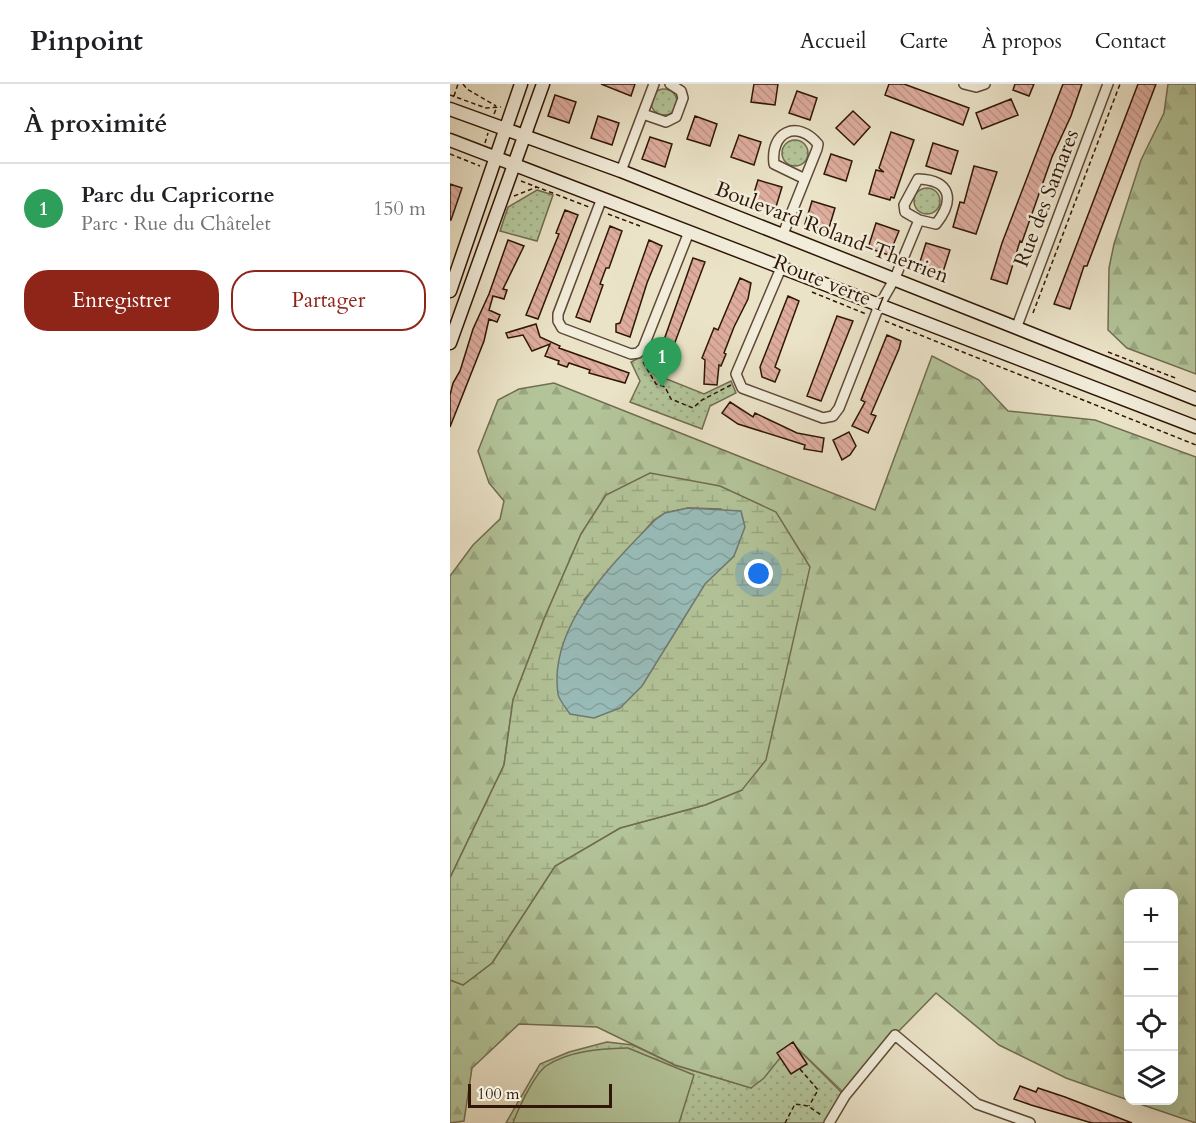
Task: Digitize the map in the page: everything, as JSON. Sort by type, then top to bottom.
[{"type":"main road","points":[[450,291],[521,84]]},
{"type":"main road","points":[[450,343],[453,326],[516,164],[543,84]]},
{"type":"main road","name":"Boulevard Roland-Therrien","points":[[450,109],[621,171],[1017,326],[1196,399]]},
{"type":"main road","points":[[450,140],[516,164],[599,204],[689,232],[781,268],[877,312],[1196,427]]},
{"type":"street","points":[[621,171],[654,84]]},
{"type":"street","points":[[643,114],[666,122],[676,117],[683,98],[681,91],[670,84]]},
{"type":"street","points":[[964,84],[976,87],[985,84]]},
{"type":"street","name":"Rue des Samares","points":[[1017,326],[1108,84]]},
{"type":"street","points":[[783,234],[805,178],[818,144],[814,139],[790,130],[785,131],[781,135],[774,164],[805,178]]},
{"type":"street","points":[[918,178],[944,187],[948,197],[939,220],[931,225],[919,220],[904,212],[913,183],[918,178]]},
{"type":"street","points":[[599,204],[558,321],[562,328],[631,354],[638,353],[643,348],[689,232]]},
{"type":"street","points":[[781,268],[736,374],[738,382],[742,388],[823,418],[833,416],[839,408],[877,312],[895,278],[919,220]]},
{"type":"street","points":[[830,1122],[845,1096],[895,1035],[977,1104],[1030,1123]]},
{"type":"path","points":[[454,96],[458,84]]},
{"type":"path","points":[[463,84],[467,89],[497,106]]},
{"type":"path","points":[[1032,314],[1070,220],[1120,84]]},
{"type":"path","points":[[450,95],[486,108],[497,106]]},
{"type":"path","points":[[477,164],[497,106]]},
{"type":"path","points":[[450,154],[491,170]]},
{"type":"path","points":[[511,177],[537,187],[599,204],[641,226]]},
{"type":"path","points":[[525,182],[528,191]]},
{"type":"path","points":[[502,201],[537,187]]},
{"type":"path","name":"Route verte 1","points":[[810,291],[877,312],[1196,445]]},
{"type":"path","points":[[638,353],[656,384],[665,387],[671,399],[693,408],[702,400],[738,382]]},
{"type":"path","points":[[800,1069],[818,1090],[808,1106]]},
{"type":"path","points":[[785,1123],[795,1104],[808,1106],[830,1122]]},
{"type":"green space","points":[[1168,84],[1196,84],[1196,374],[1127,348],[1108,330],[1109,268],[1114,244],[1141,160],[1164,113]]},
{"type":"green space","points":[[664,89],[673,93],[677,102],[673,111],[664,115],[655,111],[651,102],[655,93]]},
{"type":"green space","points":[[795,140],[804,144],[808,153],[804,162],[795,166],[786,162],[782,153],[786,144]]},
{"type":"green space","points":[[927,188],[936,192],[940,201],[936,210],[927,214],[918,210],[914,201],[918,192]]},
{"type":"green space","points":[[537,190],[553,195],[537,241],[500,231],[508,207]]},
{"type":"green space","points":[[644,355],[654,374],[704,394],[731,381],[736,393],[710,406],[702,429],[630,402],[640,381],[631,362]]},
{"type":"green space","points":[[932,356],[979,380],[1008,411],[1095,420],[1196,457],[1196,1123],[1143,1105],[1178,1105],[1178,889],[1124,889],[1124,1099],[1066,1078],[999,1045],[936,993],[895,1035],[845,1094],[792,1043],[764,1078],[751,1088],[675,1065],[597,1027],[519,1024],[472,1068],[464,1121],[450,1123],[450,980],[463,985],[492,963],[555,866],[620,828],[705,805],[742,790],[606,495],[581,534],[544,619],[513,700],[504,765],[450,878],[450,576],[473,545],[500,519],[504,501],[489,483],[478,451],[498,400],[519,389],[554,383],[875,510]]},
{"type":"green space","points":[[650,473],[720,486],[776,512],[810,567],[766,760],[742,790],[705,805],[620,828],[555,866],[492,963],[463,985],[450,980],[450,878],[504,765],[513,700],[544,619],[581,534],[606,495]],"holes":[[[688,508],[721,509],[734,556],[705,583],[676,630],[584,600],[654,520],[665,513]]]},
{"type":"green space","points":[[607,1042],[633,1045],[675,1065],[751,1088],[792,1043],[845,1096],[829,1123],[506,1123],[540,1064],[569,1052]]},
{"type":"green space","points":[[628,1048],[694,1075],[679,1123],[513,1123],[522,1101],[541,1070],[546,1066],[575,1054]]},
{"type":"water","points":[[688,508],[741,511],[745,527],[734,556],[705,584],[642,686],[620,708],[594,718],[570,714],[558,694],[558,669],[563,644],[573,621],[603,576],[655,520],[665,513]]},
{"type":"building","points":[[601,84],[635,84],[631,96]]},
{"type":"building","points":[[754,84],[778,84],[775,105],[751,102]]},
{"type":"building","points":[[889,84],[904,84],[969,108],[963,125],[885,95]]},
{"type":"building","points":[[1015,84],[1034,84],[1029,96],[1013,90]]},
{"type":"building","points":[[1063,84],[1082,84],[1071,116],[1052,157],[1022,242],[1020,241],[1007,284],[991,279],[1002,243]]},
{"type":"building","points":[[1138,84],[1156,84],[1087,266],[1084,266],[1070,309],[1054,304]]},
{"type":"building","points":[[797,91],[817,98],[810,120],[789,113]]},
{"type":"building","points":[[555,95],[576,102],[569,123],[548,116]]},
{"type":"building","points":[[1011,99],[1018,115],[982,129],[976,113]]},
{"type":"building","points":[[853,111],[870,127],[854,145],[836,128]]},
{"type":"building","points":[[598,116],[619,123],[612,145],[591,138]]},
{"type":"building","points":[[695,116],[717,124],[710,146],[687,139]]},
{"type":"building","points":[[891,132],[914,140],[894,198],[891,197],[890,200],[869,194],[876,170],[884,172],[879,168]]},
{"type":"building","points":[[739,135],[761,142],[754,165],[731,157]]},
{"type":"building","points":[[650,137],[672,144],[665,167],[642,159]]},
{"type":"building","points":[[933,143],[958,151],[951,174],[926,166]]},
{"type":"building","points":[[831,154],[852,161],[846,181],[824,174]]},
{"type":"building","points":[[974,166],[997,172],[976,234],[953,227],[960,202],[964,203]]},
{"type":"building","points":[[758,180],[782,187],[775,210],[751,203]]},
{"type":"building","points":[[450,184],[462,188],[451,220],[450,220]]},
{"type":"building","points":[[812,201],[835,208],[828,231],[805,224]]},
{"type":"building","points":[[565,210],[578,215],[538,319],[526,315],[559,234],[556,233]]},
{"type":"building","points":[[876,223],[899,231],[889,255],[868,248]]},
{"type":"building","points":[[610,226],[622,231],[609,268],[606,268],[600,284],[603,285],[590,322],[576,317]]},
{"type":"building","points":[[508,240],[524,246],[503,289],[507,290],[504,299],[493,296],[489,310],[500,315],[497,322],[489,319],[484,341],[450,427],[450,395],[453,383],[460,371],[473,329],[489,294]]},
{"type":"building","points":[[649,240],[662,246],[647,283],[630,337],[616,332],[616,324],[620,323]]},
{"type":"building","points":[[926,243],[950,250],[942,275],[918,268]]},
{"type":"building","points":[[693,258],[705,262],[665,369],[652,362],[662,346],[660,342],[665,337]]},
{"type":"building","points":[[740,278],[751,283],[748,299],[734,327],[721,366],[719,365],[717,385],[704,384],[705,360],[702,358],[714,328],[718,330]]},
{"type":"building","points":[[788,296],[799,301],[775,367],[780,370],[775,382],[762,377],[760,367]]},
{"type":"building","points":[[837,316],[853,321],[821,401],[807,396]]},
{"type":"building","points":[[536,324],[540,337],[560,346],[559,348],[629,373],[625,383],[589,373],[590,370],[569,363],[567,367],[558,364],[559,361],[545,356],[550,344],[532,351],[523,335],[508,338],[506,333]]},
{"type":"building","points":[[887,335],[901,341],[871,414],[876,416],[868,433],[852,426],[865,402],[861,400]]},
{"type":"building","points":[[730,402],[753,417],[755,413],[797,433],[824,438],[822,452],[804,449],[805,445],[738,424],[722,413]]},
{"type":"building","points":[[849,432],[856,446],[850,455],[842,460],[833,440]]},
{"type":"building","points":[[793,1042],[807,1064],[791,1074],[777,1053]]},
{"type":"building","points":[[1020,1086],[1036,1092],[1038,1088],[1132,1123],[1092,1123],[1031,1105],[1014,1099]]},
{"type":"place","name":"Parc du Capricorne","points":[[662,387]]}]
